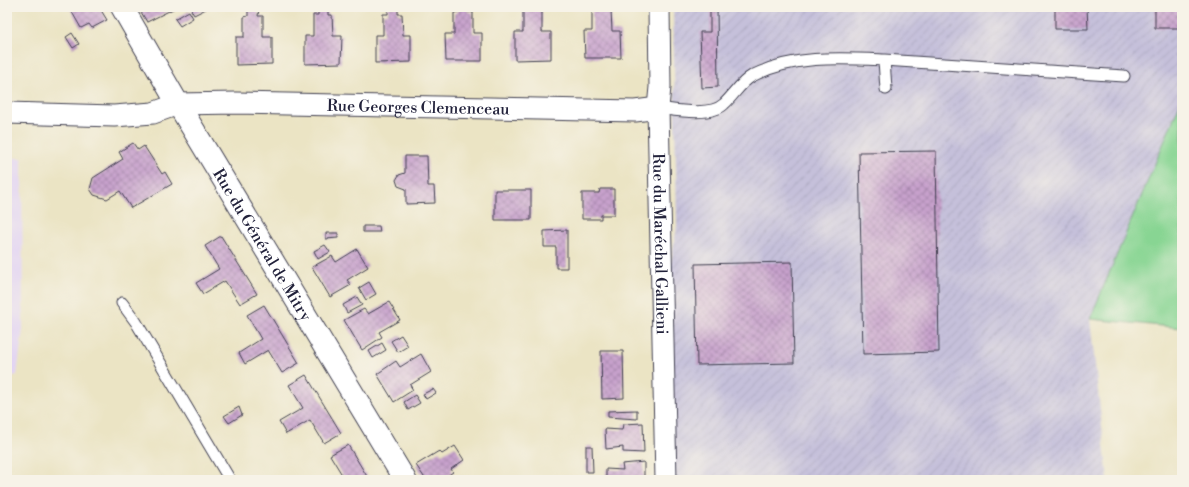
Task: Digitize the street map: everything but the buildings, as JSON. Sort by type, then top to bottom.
[{"type":"street","name":"Rue du Général de Mitry","points":[[122,7],[178,104],[405,480]]},
{"type":"street","name":"Rue du Maréchal Gallieni","points":[[659,7],[660,87],[658,108],[666,480]]},
{"type":"street","name":"Rue Georges Clemenceau","points":[[7,113],[114,116],[153,113],[178,104],[244,103],[635,111],[658,108]]},
{"type":"lane","points":[[658,108],[700,112],[723,106],[751,76],[784,64],[826,58],[884,60],[1124,76]]},
{"type":"lane","points":[[884,60],[886,88]]},
{"type":"lane","points":[[122,303],[136,322],[230,480]]},
{"type":"shaded area","points":[[673,7],[1182,7],[1182,99],[1090,319],[1108,480],[666,480],[663,307],[677,226]]},
{"type":"shaded area","points":[[7,148],[10,148],[10,158],[22,158],[23,329],[17,375],[7,377]]},
{"type":"green space","points":[[1182,99],[1182,328],[1090,319]]}]
